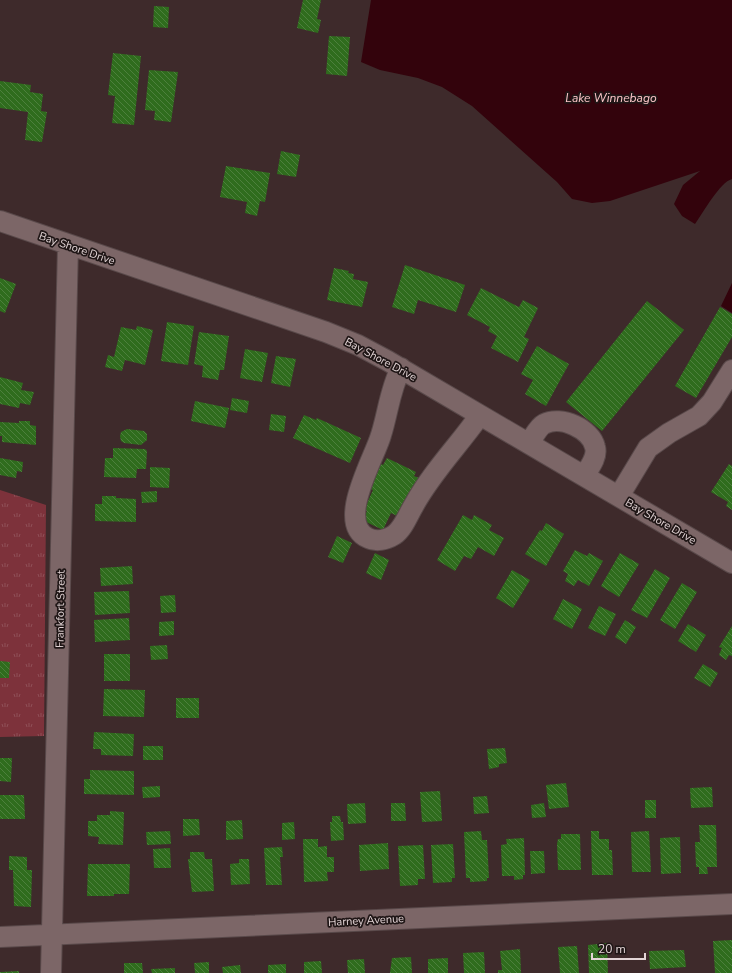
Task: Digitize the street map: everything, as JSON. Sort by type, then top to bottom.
[{"type":"street","name":"Bay Shore Drive","points":[[0,221],[326,332],[358,345],[401,368],[732,563]]},
{"type":"street","name":"Frankfort Street","points":[[51,973],[68,245]]},
{"type":"street","points":[[401,368],[395,380],[381,435],[357,496],[355,512],[358,530],[367,538],[385,540],[400,531],[419,496],[480,415]]},
{"type":"street","points":[[619,496],[648,448],[669,433],[699,416],[712,402],[732,370]]},
{"type":"street","points":[[529,443],[543,424],[558,420],[574,425],[587,434],[596,447],[595,458],[584,476]]},
{"type":"street","name":"Harney Avenue","points":[[0,937],[732,904]]},
{"type":"green space","points":[[0,490],[46,505],[44,736],[0,737]]},
{"type":"water","name":"Lake Winnebago","points":[[371,0],[732,0],[732,179],[727,181],[717,192],[695,224],[682,216],[674,204],[683,185],[700,171],[610,201],[592,203],[572,199],[557,182],[472,106],[442,87],[418,78],[380,70],[361,62]]},
{"type":"water","points":[[732,283],[732,313],[721,306]]},
{"type":"building","points":[[303,0],[321,0],[317,19],[321,20],[318,33],[297,28]]},
{"type":"building","points":[[154,6],[169,7],[168,28],[153,27]]},
{"type":"building","points":[[329,36],[350,37],[347,76],[326,74]]},
{"type":"building","points":[[113,53],[141,56],[134,125],[112,123],[115,96],[108,95]]},
{"type":"building","points":[[149,70],[178,72],[171,122],[154,120],[155,111],[145,110]]},
{"type":"building","points":[[0,81],[31,85],[30,92],[43,94],[41,111],[47,112],[42,142],[25,140],[28,112],[0,108]]},
{"type":"building","points":[[281,151],[300,155],[296,177],[277,174]]},
{"type":"building","points":[[226,166],[270,173],[265,202],[260,201],[257,216],[245,213],[247,202],[220,197]]},
{"type":"building","points":[[405,265],[465,285],[456,312],[418,300],[414,314],[392,307]]},
{"type":"building","points":[[334,268],[349,271],[348,273],[354,274],[353,279],[368,282],[362,307],[327,300]]},
{"type":"building","points":[[0,278],[16,284],[5,313],[0,311]]},
{"type":"building","points":[[481,288],[519,307],[523,300],[538,308],[524,337],[529,339],[518,362],[491,348],[497,336],[488,331],[490,327],[467,315]]},
{"type":"building","points":[[647,301],[684,330],[602,431],[566,402]]},
{"type":"building","points":[[720,307],[732,314],[732,337],[696,398],[675,386]]},
{"type":"building","points":[[167,322],[194,326],[188,365],[161,361]]},
{"type":"building","points":[[137,326],[153,330],[145,365],[125,360],[122,371],[105,367],[108,355],[114,357],[121,327],[136,330]]},
{"type":"building","points":[[199,332],[229,336],[224,370],[220,370],[218,380],[202,377],[203,366],[194,364]]},
{"type":"building","points":[[537,346],[569,364],[546,406],[525,394],[533,380],[521,374]]},
{"type":"building","points":[[245,349],[268,353],[262,382],[240,378]]},
{"type":"building","points":[[276,356],[296,359],[290,387],[271,383]]},
{"type":"building","points":[[0,377],[23,383],[21,390],[34,392],[30,405],[20,403],[19,408],[0,404]]},
{"type":"building","points":[[232,398],[249,401],[247,413],[230,410]]},
{"type":"building","points":[[195,401],[229,408],[225,428],[191,421]]},
{"type":"building","points":[[271,414],[286,416],[284,432],[269,430]]},
{"type":"building","points":[[304,415],[316,420],[317,418],[361,438],[350,463],[293,438]]},
{"type":"building","points":[[19,421],[30,421],[30,425],[36,426],[36,445],[2,442],[2,436],[0,436],[0,422],[19,423]]},
{"type":"building","points":[[127,429],[144,431],[147,434],[147,440],[141,445],[124,443],[121,441],[120,436],[121,432]]},
{"type":"building","points":[[113,448],[145,449],[147,451],[146,469],[137,469],[136,478],[104,477],[105,458],[113,458]]},
{"type":"building","points":[[0,458],[23,462],[22,472],[17,471],[16,478],[0,475]]},
{"type":"building","points":[[387,458],[416,472],[414,476],[419,478],[401,518],[391,513],[383,530],[362,520],[367,511],[364,510],[373,490],[367,488],[379,463],[383,465]]},
{"type":"building","points":[[729,464],[732,466],[732,510],[726,506],[728,502],[711,492]]},
{"type":"building","points":[[150,467],[170,468],[169,488],[150,487]]},
{"type":"building","points":[[157,491],[157,502],[142,503],[141,492]]},
{"type":"building","points":[[102,496],[116,496],[116,498],[136,499],[136,522],[95,521],[95,504],[102,504]]},
{"type":"building","points":[[463,515],[472,520],[474,515],[492,525],[489,530],[504,538],[494,556],[478,547],[471,559],[464,556],[455,571],[437,560]]},
{"type":"building","points":[[546,523],[564,534],[546,566],[525,554]]},
{"type":"building","points":[[337,536],[352,543],[343,563],[328,557]]},
{"type":"building","points":[[575,550],[587,556],[589,553],[603,561],[589,586],[578,580],[574,586],[565,581],[568,574],[563,571]]},
{"type":"building","points":[[375,553],[389,560],[381,580],[366,573]]},
{"type":"building","points":[[620,553],[639,564],[619,597],[601,586]]},
{"type":"building","points":[[132,566],[133,584],[101,586],[100,568]]},
{"type":"building","points":[[655,569],[670,578],[647,618],[631,610]]},
{"type":"building","points":[[512,570],[530,580],[513,608],[496,598]]},
{"type":"building","points":[[682,583],[697,592],[675,629],[660,620]]},
{"type":"building","points":[[129,591],[130,613],[95,615],[94,592]]},
{"type":"building","points":[[175,595],[176,612],[161,613],[160,596]]},
{"type":"building","points":[[563,599],[582,609],[572,629],[553,619]]},
{"type":"building","points":[[599,606],[616,614],[605,636],[588,628]]},
{"type":"building","points":[[129,618],[130,640],[95,642],[94,620]]},
{"type":"building","points":[[625,620],[636,627],[626,644],[615,637]]},
{"type":"building","points":[[174,621],[174,635],[159,636],[159,622]]},
{"type":"building","points":[[688,624],[706,635],[696,652],[678,641]]},
{"type":"building","points":[[732,626],[732,656],[729,655],[726,660],[719,655],[722,648],[719,647]]},
{"type":"building","points":[[167,645],[168,659],[151,660],[150,646]]},
{"type":"building","points":[[104,654],[130,654],[130,681],[104,681]]},
{"type":"building","points":[[0,661],[10,662],[9,678],[0,678]]},
{"type":"building","points":[[703,664],[718,673],[710,687],[694,678]]},
{"type":"building","points":[[104,689],[145,690],[144,717],[103,716]]},
{"type":"building","points":[[176,698],[199,698],[199,718],[176,718]]},
{"type":"building","points":[[94,732],[134,734],[133,756],[101,755],[101,749],[93,749]]},
{"type":"building","points":[[143,746],[163,746],[163,760],[143,760]]},
{"type":"building","points":[[505,748],[507,763],[499,764],[499,767],[489,769],[487,749]]},
{"type":"building","points":[[0,758],[12,758],[11,782],[0,781]]},
{"type":"building","points":[[90,770],[134,771],[134,795],[84,794],[84,779],[90,779]]},
{"type":"building","points":[[566,783],[569,807],[549,809],[546,785]]},
{"type":"building","points":[[160,786],[160,797],[143,798],[142,787]]},
{"type":"building","points":[[712,787],[713,807],[691,808],[690,788]]},
{"type":"building","points":[[440,791],[442,821],[422,822],[420,792]]},
{"type":"building","points":[[0,795],[24,795],[25,819],[0,819]]},
{"type":"building","points":[[487,796],[489,813],[474,814],[473,797]]},
{"type":"building","points":[[645,800],[656,800],[656,818],[645,818]]},
{"type":"building","points":[[365,803],[366,823],[348,824],[347,804]]},
{"type":"building","points":[[391,803],[405,803],[406,821],[391,821]]},
{"type":"building","points":[[544,803],[546,817],[532,818],[531,805]]},
{"type":"building","points":[[110,811],[124,812],[123,845],[98,844],[99,837],[88,836],[88,821],[97,821],[97,815],[110,815]]},
{"type":"building","points":[[332,816],[340,816],[341,822],[343,822],[344,840],[331,841],[330,822],[332,822]]},
{"type":"building","points":[[183,819],[199,819],[200,835],[183,836]]},
{"type":"building","points":[[242,820],[243,839],[226,840],[226,821]]},
{"type":"building","points":[[294,822],[295,839],[282,840],[282,823]]},
{"type":"building","points":[[699,825],[716,825],[717,867],[707,867],[708,874],[699,874],[699,867],[696,867],[695,842],[700,842]]},
{"type":"building","points":[[170,831],[171,844],[147,845],[146,832]]},
{"type":"building","points":[[481,831],[482,840],[487,840],[489,878],[487,878],[487,881],[470,882],[470,878],[466,878],[464,832]]},
{"type":"building","points":[[591,831],[599,831],[599,839],[609,839],[609,850],[612,850],[613,875],[592,875]]},
{"type":"building","points":[[649,831],[651,872],[632,872],[631,832]]},
{"type":"building","points":[[561,834],[580,834],[581,870],[558,870],[557,844],[558,839],[561,839]]},
{"type":"building","points":[[680,837],[681,873],[661,874],[660,838]]},
{"type":"building","points":[[524,838],[525,875],[523,875],[523,879],[514,880],[514,876],[502,876],[501,845],[507,844],[506,839]]},
{"type":"building","points":[[303,839],[318,839],[318,847],[327,846],[327,857],[334,857],[334,872],[327,872],[328,881],[304,882]]},
{"type":"building","points":[[388,843],[389,869],[360,871],[359,845]]},
{"type":"building","points":[[453,844],[455,878],[452,878],[452,882],[433,883],[431,845]]},
{"type":"building","points":[[423,845],[425,879],[418,879],[418,885],[400,886],[398,846]]},
{"type":"building","points":[[282,847],[283,857],[280,857],[282,885],[266,885],[264,848]]},
{"type":"building","points":[[170,848],[171,868],[154,868],[153,849]]},
{"type":"building","points":[[530,851],[544,851],[545,873],[531,874]]},
{"type":"building","points":[[190,852],[204,852],[205,859],[212,859],[214,891],[192,892],[188,859],[190,859]]},
{"type":"building","points":[[9,856],[27,857],[27,870],[32,870],[31,907],[14,906],[13,870],[9,870]]},
{"type":"building","points":[[239,859],[249,859],[250,884],[231,885],[230,864],[239,863]]},
{"type":"building","points":[[88,864],[130,864],[129,894],[114,894],[114,896],[87,896]]},
{"type":"building","points":[[732,940],[732,973],[715,973],[713,941]]},
{"type":"building","points":[[607,943],[608,973],[589,973],[588,945]]},
{"type":"building","points":[[577,946],[579,973],[560,973],[558,947]]},
{"type":"building","points":[[520,949],[521,973],[498,973],[498,970],[502,970],[500,951]]},
{"type":"building","points":[[684,950],[686,967],[650,969],[649,951]]},
{"type":"building","points":[[484,952],[485,973],[464,973],[463,953]]},
{"type":"building","points":[[411,957],[412,973],[390,973],[392,958]]},
{"type":"building","points":[[448,958],[448,973],[428,973],[428,959]]},
{"type":"building","points":[[364,959],[365,973],[348,973],[347,960]]},
{"type":"building","points":[[321,961],[322,973],[304,973],[304,962]]},
{"type":"building","points":[[209,962],[209,973],[195,973],[194,963]]},
{"type":"building","points":[[124,963],[142,963],[143,973],[124,973]]},
{"type":"building","points":[[286,964],[286,973],[268,973],[268,965]]},
{"type":"building","points":[[240,965],[241,973],[223,973],[222,967]]},
{"type":"building","points":[[175,968],[175,973],[152,973],[151,969]]},
{"type":"building","points":[[19,971],[19,973],[0,973],[0,972]]}]
